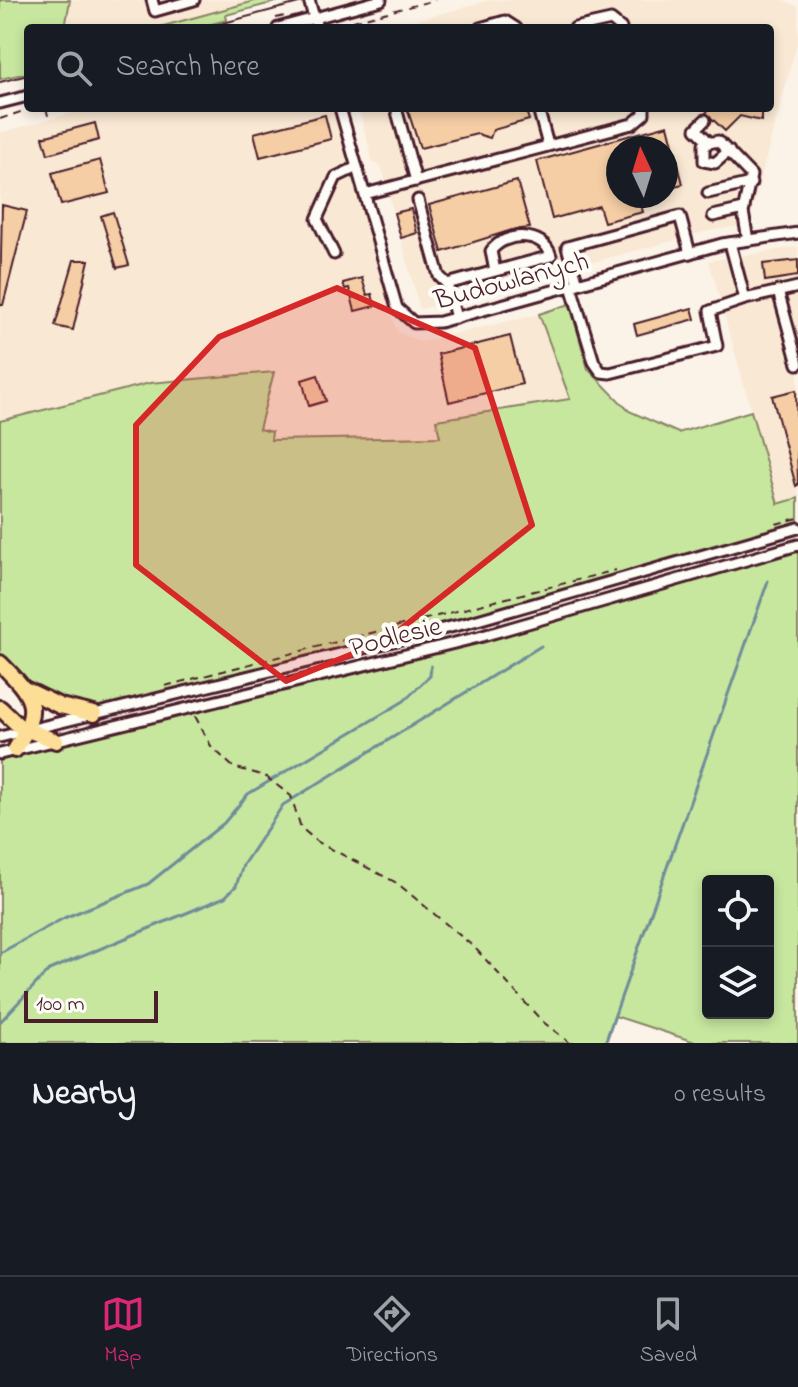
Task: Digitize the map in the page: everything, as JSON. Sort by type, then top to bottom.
[{"type":"highway","points":[[0,663],[27,690],[60,706],[94,714]]},
{"type":"highway","points":[[8,752],[28,730],[32,708],[27,690]]},
{"type":"highway","points":[[0,708],[28,730],[56,741]]},
{"type":"street","points":[[152,0],[155,11],[194,0]]},
{"type":"street","points":[[309,0],[316,23]]},
{"type":"street","points":[[277,23],[316,23],[381,0]]},
{"type":"street","points":[[593,24],[611,20],[616,24]]},
{"type":"street","points":[[0,103],[24,97]]},
{"type":"street","name":"Budowlanych","points":[[341,112],[397,308],[414,323],[456,318],[730,243],[798,233]]},
{"type":"street","points":[[397,112],[416,181]]},
{"type":"street","points":[[539,112],[548,145]]},
{"type":"street","points":[[365,194],[632,124],[644,112]]},
{"type":"street","points":[[705,120],[696,129],[708,141],[718,141],[751,175],[744,209],[748,240]]},
{"type":"street","points":[[708,141],[702,150],[704,161],[715,163],[729,151]]},
{"type":"street","points":[[334,254],[317,219],[336,177],[357,167]]},
{"type":"street","points":[[708,193],[751,183]]},
{"type":"street","points":[[418,200],[439,276],[447,284],[456,318]]},
{"type":"street","points":[[713,216],[744,209]]},
{"type":"street","points":[[690,253],[680,216],[567,247],[594,362],[601,372],[610,373],[717,346],[710,311],[798,287]]},
{"type":"street","points":[[447,284],[551,256],[549,248],[533,238],[515,237],[500,242],[491,251],[495,271]]},
{"type":"street","points":[[730,243],[745,299]]},
{"type":"street","points":[[778,291],[793,326],[798,364]]},
{"type":"street","name":"Podlesie","points":[[0,737],[467,623],[798,528]]},
{"type":"street","name":"Podlesie","points":[[8,752],[479,637],[798,545]]},
{"type":"path","points":[[346,24],[435,0]]},
{"type":"path","points":[[277,23],[285,16]]},
{"type":"path","points":[[0,119],[24,111]]},
{"type":"path","points":[[47,112],[49,119]]},
{"type":"path","points":[[770,526],[798,518]]},
{"type":"path","points":[[166,686],[624,568]]},
{"type":"path","points":[[195,716],[211,746],[233,767],[265,776],[291,796],[301,828],[318,842],[397,883],[475,948],[542,1021],[570,1043]]},
{"type":"highlighted area","points":[[337,288],[475,348],[532,525],[387,640],[286,681],[136,565],[136,425],[219,337]]},
{"type":"shaded area","points":[[70,0],[258,0],[171,24],[66,24]]},
{"type":"shaded area","points":[[491,0],[783,0],[798,7],[798,39],[748,225],[708,231],[420,309],[381,165],[373,163],[360,112],[774,112],[774,24],[404,24]]},
{"type":"shaded area","points":[[76,112],[336,112],[397,332],[421,342],[539,314],[571,399],[437,420],[441,437],[271,440],[259,429],[273,372],[0,421],[0,133]]},
{"type":"shaded area","points":[[798,247],[798,498],[778,505],[709,261]]},
{"type":"green space","points":[[0,0],[70,0],[66,24],[24,24],[24,74],[0,79]]},
{"type":"green space","points":[[258,0],[283,0],[226,15],[227,20],[212,24],[171,24]]},
{"type":"green space","points":[[570,304],[588,369],[629,411],[678,433],[751,411],[778,504],[798,498],[798,522],[477,614],[105,707],[74,704],[46,694],[0,654],[0,421],[150,383],[274,372],[259,429],[272,432],[271,440],[440,437],[436,420],[570,399],[539,314]]},
{"type":"green space","points":[[798,550],[798,1043],[698,1043],[615,1016],[606,1043],[0,1043],[0,759],[514,631]]},
{"type":"building","points":[[408,112],[526,112],[529,120],[493,130],[490,138],[477,134],[420,148]]},
{"type":"building","points":[[761,112],[761,121],[740,116],[725,131],[706,113]]},
{"type":"building","points":[[325,115],[331,139],[260,157],[254,133]]},
{"type":"building","points":[[95,123],[99,140],[48,154],[43,137]]},
{"type":"building","points":[[668,125],[671,136],[628,136]]},
{"type":"building","points":[[606,142],[606,208],[642,208],[643,212],[604,222],[599,206],[552,219],[537,161]]},
{"type":"building","points":[[100,160],[109,193],[61,205],[52,173]]},
{"type":"building","points":[[678,164],[683,184],[678,185]]},
{"type":"building","points":[[517,181],[530,228],[512,230],[442,252],[429,205]]},
{"type":"building","points":[[2,205],[27,211],[3,305],[0,305]]},
{"type":"building","points":[[411,209],[417,233],[401,238],[394,213]]},
{"type":"building","points":[[113,212],[129,265],[117,268],[101,216]]},
{"type":"building","points":[[74,260],[89,260],[73,330],[55,326]]},
{"type":"building","points":[[798,260],[798,276],[765,281],[763,264]]},
{"type":"building","points":[[362,278],[367,295],[372,294],[375,306],[355,311],[349,288],[345,289],[343,283]]},
{"type":"building","points":[[692,308],[695,319],[637,335],[634,324]]},
{"type":"building","points":[[510,336],[522,384],[449,402],[438,354]]},
{"type":"building","points":[[318,375],[326,401],[309,406],[302,380]]},
{"type":"building","points":[[796,390],[798,485],[796,486],[772,396]]},
{"type":"waterway","points":[[605,1043],[768,581]]},
{"type":"waterway","points":[[0,1022],[49,970],[225,897],[236,886],[243,865],[283,805],[541,646]]},
{"type":"waterway","points":[[0,953],[64,918],[148,884],[224,823],[248,794],[404,701],[430,676],[431,666]]},
{"type":"tram line","points":[[220,24],[310,0]]},
{"type":"tram line","points":[[0,82],[24,76]]}]
